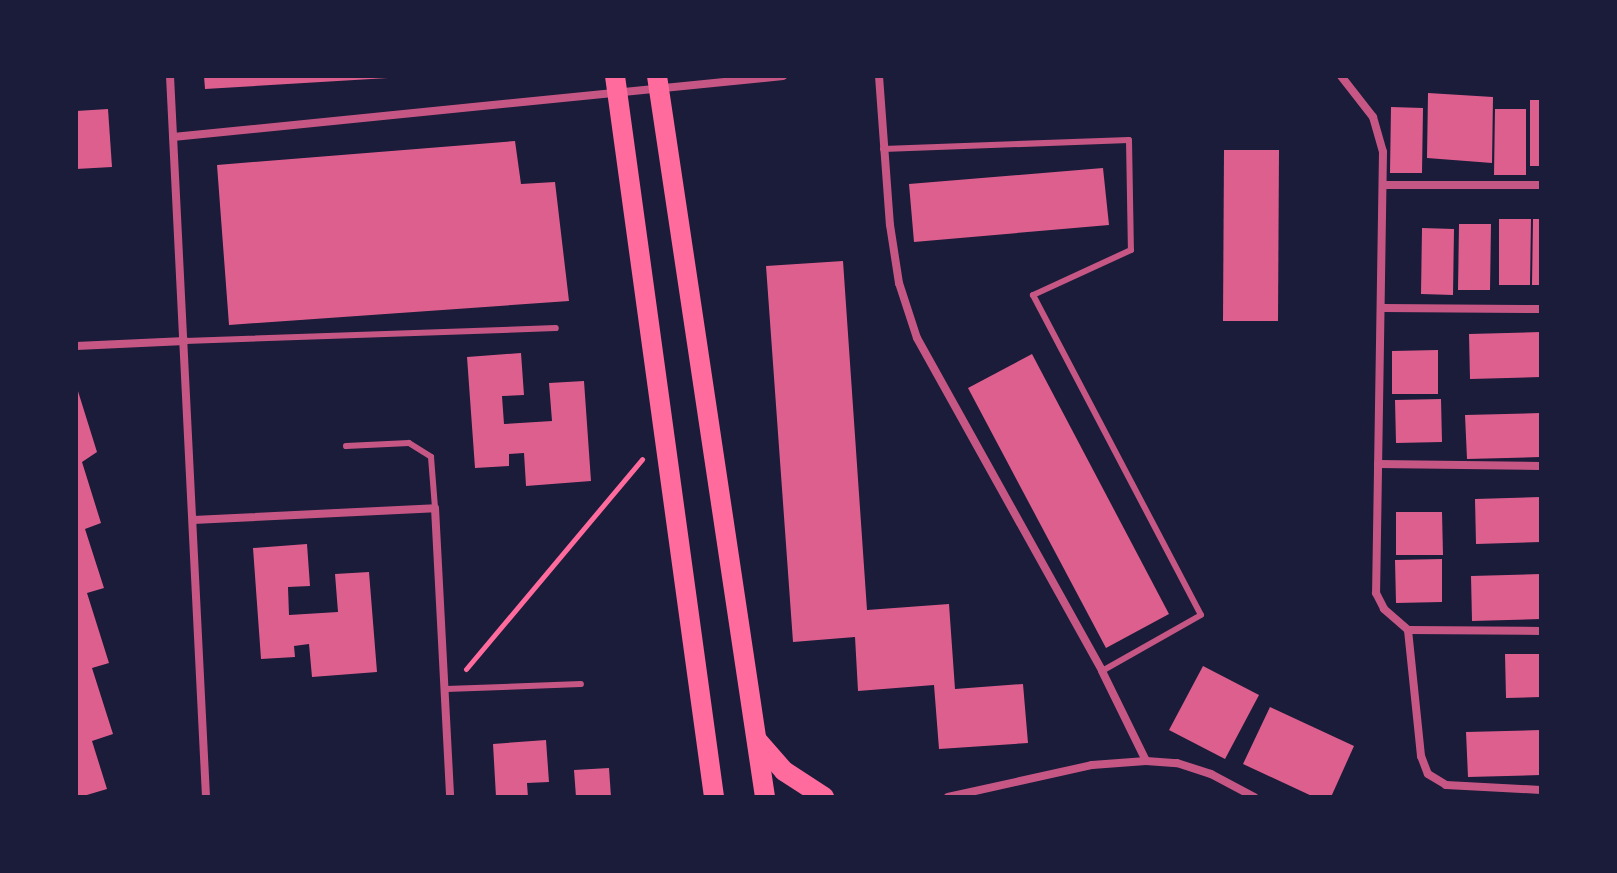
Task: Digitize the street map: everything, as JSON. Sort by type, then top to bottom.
[{"type":"main road","points":[[658,83],[765,797]]},
{"type":"main road","points":[[616,85],[714,797]]},
{"type":"main road","points":[[757,740],[784,771],[824,797]]},
{"type":"street","points":[[170,76],[206,797]]},
{"type":"street","points":[[173,137],[616,85],[783,76]]},
{"type":"street","points":[[879,76],[883,149],[899,283],[917,338],[1102,671],[1146,761]]},
{"type":"street","points":[[1341,76],[1373,117],[1384,185],[1376,593],[1384,609],[1408,630],[1541,631]]},
{"type":"street","points":[[1384,185],[1541,185]]},
{"type":"street","points":[[1383,308],[1541,309]]},
{"type":"street","points":[[76,346],[185,341]]},
{"type":"street","points":[[1378,464],[1541,466]]},
{"type":"street","points":[[193,520],[435,508],[450,797]]},
{"type":"street","points":[[1408,630],[1421,756],[1428,774],[1446,785],[1541,790]]},
{"type":"street","points":[[948,797],[1092,765],[1146,761],[1177,763],[1211,774],[1254,797]]},
{"type":"lane","points":[[883,149],[1129,140],[1131,250],[1033,295],[1201,615],[1102,671]]},
{"type":"lane","points":[[185,341],[556,328]]},
{"type":"lane","points":[[346,446],[409,443],[431,457],[435,508]]},
{"type":"lane","points":[[446,689],[581,684]]},
{"type":"path","points":[[446,689],[663,434]]},
{"type":"building","points":[[204,76],[388,76],[388,78],[205,89]]},
{"type":"building","points":[[1428,93],[1493,97],[1492,163],[1427,158]]},
{"type":"building","points":[[1530,100],[1541,100],[1541,166],[1530,166]]},
{"type":"building","points":[[1391,107],[1423,108],[1422,173],[1390,173]]},
{"type":"building","points":[[108,109],[112,167],[76,169],[76,111]]},
{"type":"building","points":[[1495,109],[1526,109],[1526,175],[1494,175]]},
{"type":"building","points":[[515,141],[521,184],[555,182],[569,301],[229,325],[217,165]]},
{"type":"building","points":[[1224,150],[1279,150],[1278,321],[1223,321]]},
{"type":"building","points":[[1103,168],[1109,225],[914,242],[909,184]]},
{"type":"building","points":[[1499,219],[1531,219],[1530,285],[1499,285]]},
{"type":"building","points":[[1533,219],[1541,219],[1541,285],[1532,285]]},
{"type":"building","points":[[1459,224],[1491,224],[1490,290],[1458,290]]},
{"type":"building","points":[[1422,228],[1454,229],[1453,295],[1421,294]]},
{"type":"building","points":[[843,261],[867,610],[949,604],[955,689],[1023,684],[1028,743],[939,749],[934,685],[858,691],[855,637],[793,642],[766,266]]},
{"type":"building","points":[[1541,332],[1541,377],[1470,379],[1469,334]]},
{"type":"building","points":[[1438,350],[1438,394],[1392,394],[1392,351]]},
{"type":"building","points":[[521,353],[524,395],[502,396],[504,424],[552,421],[549,383],[584,381],[591,481],[526,486],[524,453],[509,454],[509,466],[475,468],[467,357]]},
{"type":"building","points":[[1032,354],[1169,614],[1106,648],[968,388]]},
{"type":"building","points":[[77,388],[97,452],[82,462],[101,523],[85,529],[104,588],[87,593],[109,663],[92,668],[113,734],[92,741],[107,789],[80,797],[76,797]]},
{"type":"building","points":[[1441,399],[1442,442],[1396,443],[1395,400]]},
{"type":"building","points":[[1541,413],[1541,457],[1467,459],[1465,415]]},
{"type":"building","points":[[1541,497],[1541,542],[1476,544],[1475,499]]},
{"type":"building","points":[[1396,512],[1442,512],[1443,555],[1396,555]]},
{"type":"building","points":[[307,544],[310,586],[288,587],[289,615],[338,612],[335,574],[369,572],[377,672],[312,677],[309,644],[294,646],[295,657],[261,659],[253,548]]},
{"type":"building","points":[[1442,559],[1442,602],[1396,603],[1395,560]]},
{"type":"building","points":[[1541,574],[1541,619],[1472,621],[1471,576]]},
{"type":"building","points":[[1505,654],[1541,654],[1541,697],[1506,698]]},
{"type":"building","points":[[1203,666],[1259,695],[1225,759],[1169,730]]},
{"type":"building","points":[[1270,707],[1354,746],[1331,797],[1314,797],[1243,764]]},
{"type":"building","points":[[1541,730],[1541,775],[1468,777],[1466,732]]},
{"type":"building","points":[[546,740],[549,782],[527,783],[528,797],[496,797],[493,744]]},
{"type":"building","points":[[609,768],[611,797],[576,797],[574,770]]}]
